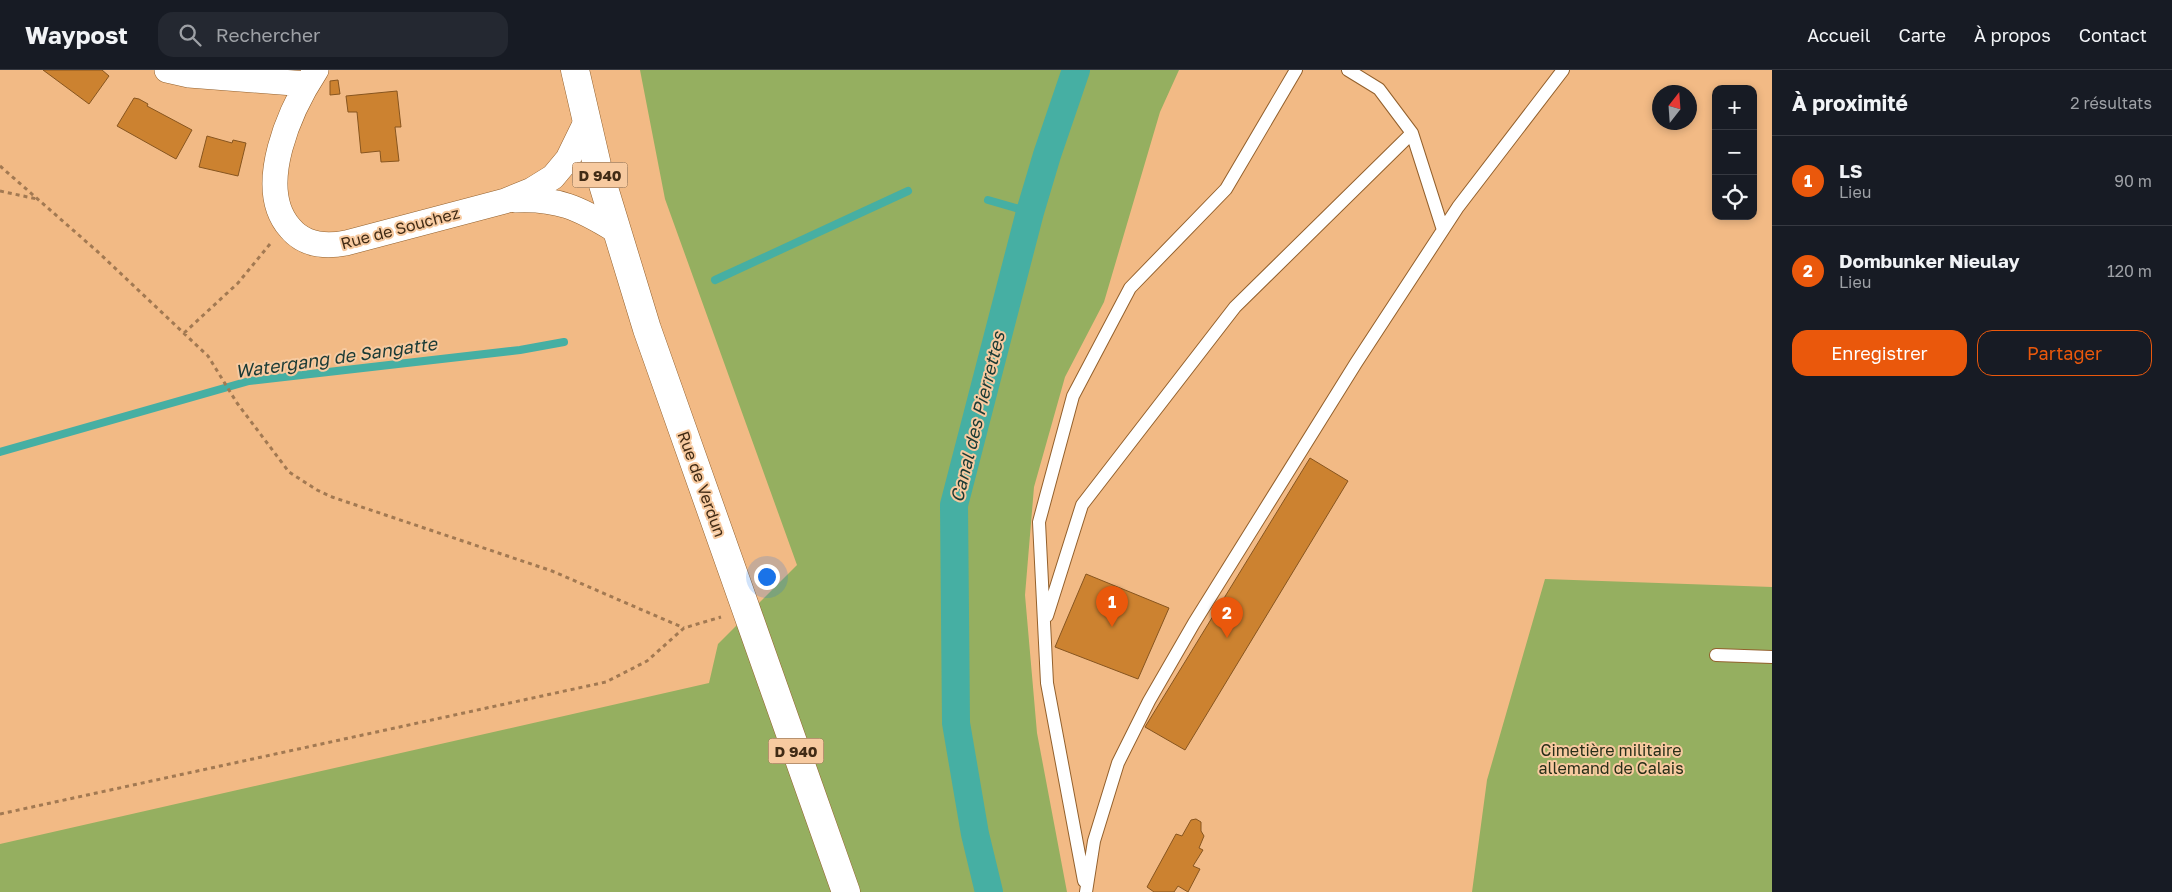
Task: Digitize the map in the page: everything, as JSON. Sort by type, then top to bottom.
[{"type":"main road","name":"Rue de Verdun","points":[[575,70],[615,230],[647,329],[846,892]]},
{"type":"street","points":[[167,70],[189,75],[312,77]]},
{"type":"street","name":"Rue de Souchez","points":[[312,77],[288,126],[275,175],[277,203],[286,224],[302,239],[310,243],[332,246],[504,200],[532,190],[553,177],[568,159],[587,120]]},
{"type":"street","name":"Rue de Souchez","points":[[504,200],[534,199],[568,204],[615,230]]},
{"type":"lane","points":[[1086,890],[1047,683],[1040,522],[1073,396],[1130,288],[1226,189],[1296,70]]},
{"type":"lane","points":[[1348,70],[1379,89],[1412,133],[1443,230]]},
{"type":"lane","points":[[1086,890],[1094,841],[1118,763],[1149,701],[1194,623],[1330,405],[1458,207],[1564,70]]},
{"type":"lane","points":[[1044,625],[1082,505],[1235,307],[1412,133]]},
{"type":"lane","points":[[1716,655],[1772,657]]},
{"type":"path","points":[[0,166],[208,356],[237,404],[290,472],[317,490],[573,578],[684,628]]},
{"type":"path","points":[[0,191],[38,199]]},
{"type":"path","points":[[184,333],[238,283],[286,224]]},
{"type":"path","points":[[0,814],[606,682],[647,661],[684,628],[746,610]]},
{"type":"green space","points":[[640,70],[1179,70],[1160,112],[1104,302],[1065,377],[1034,487],[1025,595],[1037,733],[1067,892],[0,892],[0,844],[709,683],[718,644],[797,565],[665,199]]},
{"type":"green space","name":"Cimetière militaire allemand de Calais","points":[[1545,579],[1772,587],[1772,892],[1472,892],[1487,780]]},
{"type":"building","points":[[43,70],[102,70],[109,76],[89,104]]},
{"type":"building","points":[[338,80],[340,94],[330,95],[330,81]]},
{"type":"building","points":[[397,91],[401,127],[395,127],[399,161],[381,162],[380,151],[361,153],[357,112],[348,112],[346,96]]},
{"type":"building","points":[[134,98],[139,99],[148,104],[147,106],[192,130],[176,159],[117,126]]},
{"type":"building","points":[[207,136],[232,143],[233,140],[246,143],[238,176],[199,167]]},
{"type":"building","points":[[1310,458],[1348,481],[1185,750],[1145,727]]},
{"type":"building","points":[[1086,574],[1169,608],[1138,679],[1055,647]]},
{"type":"building","points":[[1196,819],[1201,822],[1201,831],[1204,836],[1199,848],[1203,850],[1193,866],[1200,869],[1188,892],[1178,886],[1174,892],[1154,892],[1147,887],[1176,834],[1182,836],[1191,820]]},
{"type":"waterway","name":"Canal des Pierrettes","points":[[989,892],[975,834],[956,723],[954,505],[1030,212],[1076,70]]},
{"type":"waterway","points":[[715,280],[908,191]]},
{"type":"waterway","points":[[988,200],[1030,212]]},
{"type":"waterway","name":"Watergang de Sangatte","points":[[0,452],[249,381],[520,350],[564,342]]},
{"type":"place","name":"LS","points":[[1112,627]]},
{"type":"place","name":"Dombunker Nieulay","points":[[1227,638]]}]
